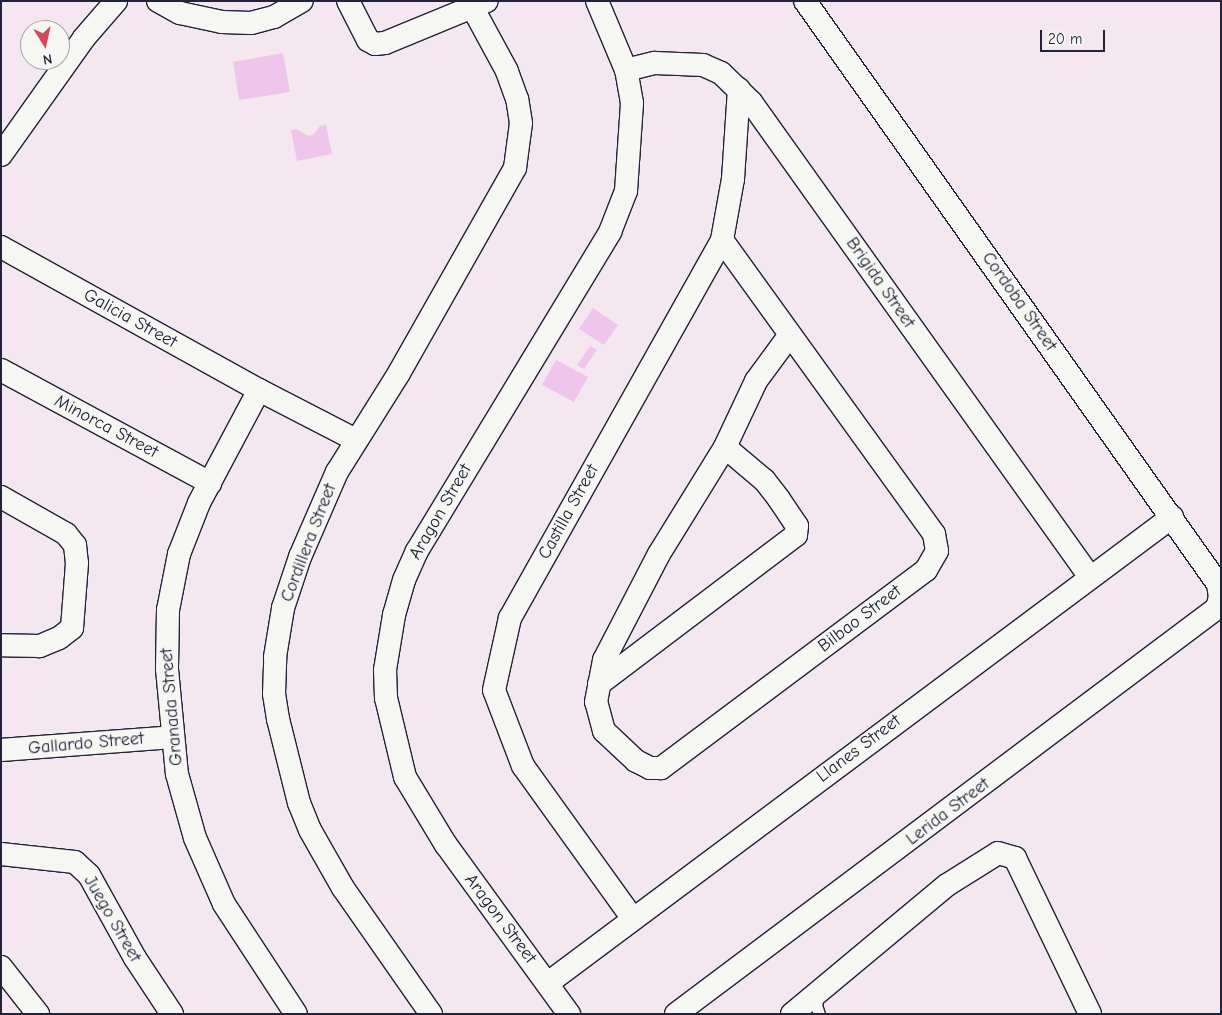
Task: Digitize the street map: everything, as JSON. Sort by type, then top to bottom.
[{"type":"street","points":[[1,155],[84,38],[116,1]]},
{"type":"street","points":[[158,1],[180,13],[222,22],[251,23],[274,17],[302,1]]},
{"type":"street","points":[[348,1],[368,40],[375,44],[476,3]]},
{"type":"street","name":"Aragon Street","points":[[569,1014],[451,852],[405,777],[387,706],[385,670],[394,615],[404,580],[417,551],[545,342],[618,213],[626,191],[631,141],[632,103],[626,70],[597,1]]},
{"type":"street","name":"Cordoba Street","points":[[805,1],[1218,584],[1217,608]]},
{"type":"street","name":"Cordillera Street","points":[[431,1014],[343,888],[310,830],[284,746],[274,694],[275,657],[283,608],[314,520],[356,440],[399,373],[515,168],[521,123],[517,99],[507,71],[476,3]]},
{"type":"street","name":"Brigida Street","points":[[626,70],[655,63],[703,65],[721,73],[760,112],[1090,578]]},
{"type":"street","name":"Castilla Street","points":[[633,919],[522,766],[494,690],[510,618],[722,240],[733,179],[738,89]]},
{"type":"street","name":"Bilbao Street","points":[[722,240],[789,336],[934,534],[937,550],[926,570],[661,768],[650,768],[636,761],[604,730],[596,702],[604,660],[636,598],[725,447],[756,381],[789,336]]},
{"type":"street","name":"Galicia Street","points":[[1,247],[259,390],[356,440]]},
{"type":"street","name":"Minorca Street","points":[[1,370],[210,484]]},
{"type":"street","name":"Granada Street","points":[[259,390],[185,536],[168,610],[172,737],[185,803],[214,885],[234,921],[296,1014]]},
{"type":"street","points":[[599,684],[796,535],[796,526],[790,512],[774,492],[725,447]]},
{"type":"street","points":[[1,497],[66,534],[75,545],[78,563],[72,628],[40,646],[1,645]]},
{"type":"street","name":"Llanes Street","points":[[548,983],[1172,517]]},
{"type":"street","name":"Lerida Street","points":[[676,1014],[1217,608]]},
{"type":"street","name":"Gallardo Street","points":[[1,750],[172,737]]},
{"type":"street","points":[[792,1014],[819,1004],[947,885],[998,853],[1015,858],[1090,1014]]},
{"type":"street","name":"Juego Street","points":[[1,854],[75,862],[89,875],[135,958],[172,1014]]},
{"type":"street","points":[[1,967],[38,1014]]},
{"type":"building","points":[[283,53],[290,92],[239,100],[233,62]]},
{"type":"building","points":[[326,125],[332,154],[297,161],[291,130],[296,129],[309,136],[314,134],[320,126]]},
{"type":"building","points":[[593,308],[618,325],[604,345],[579,329]]},
{"type":"building","points":[[590,346],[597,350],[584,369],[577,365]]},
{"type":"building","points":[[556,360],[588,377],[574,402],[542,385]]}]
